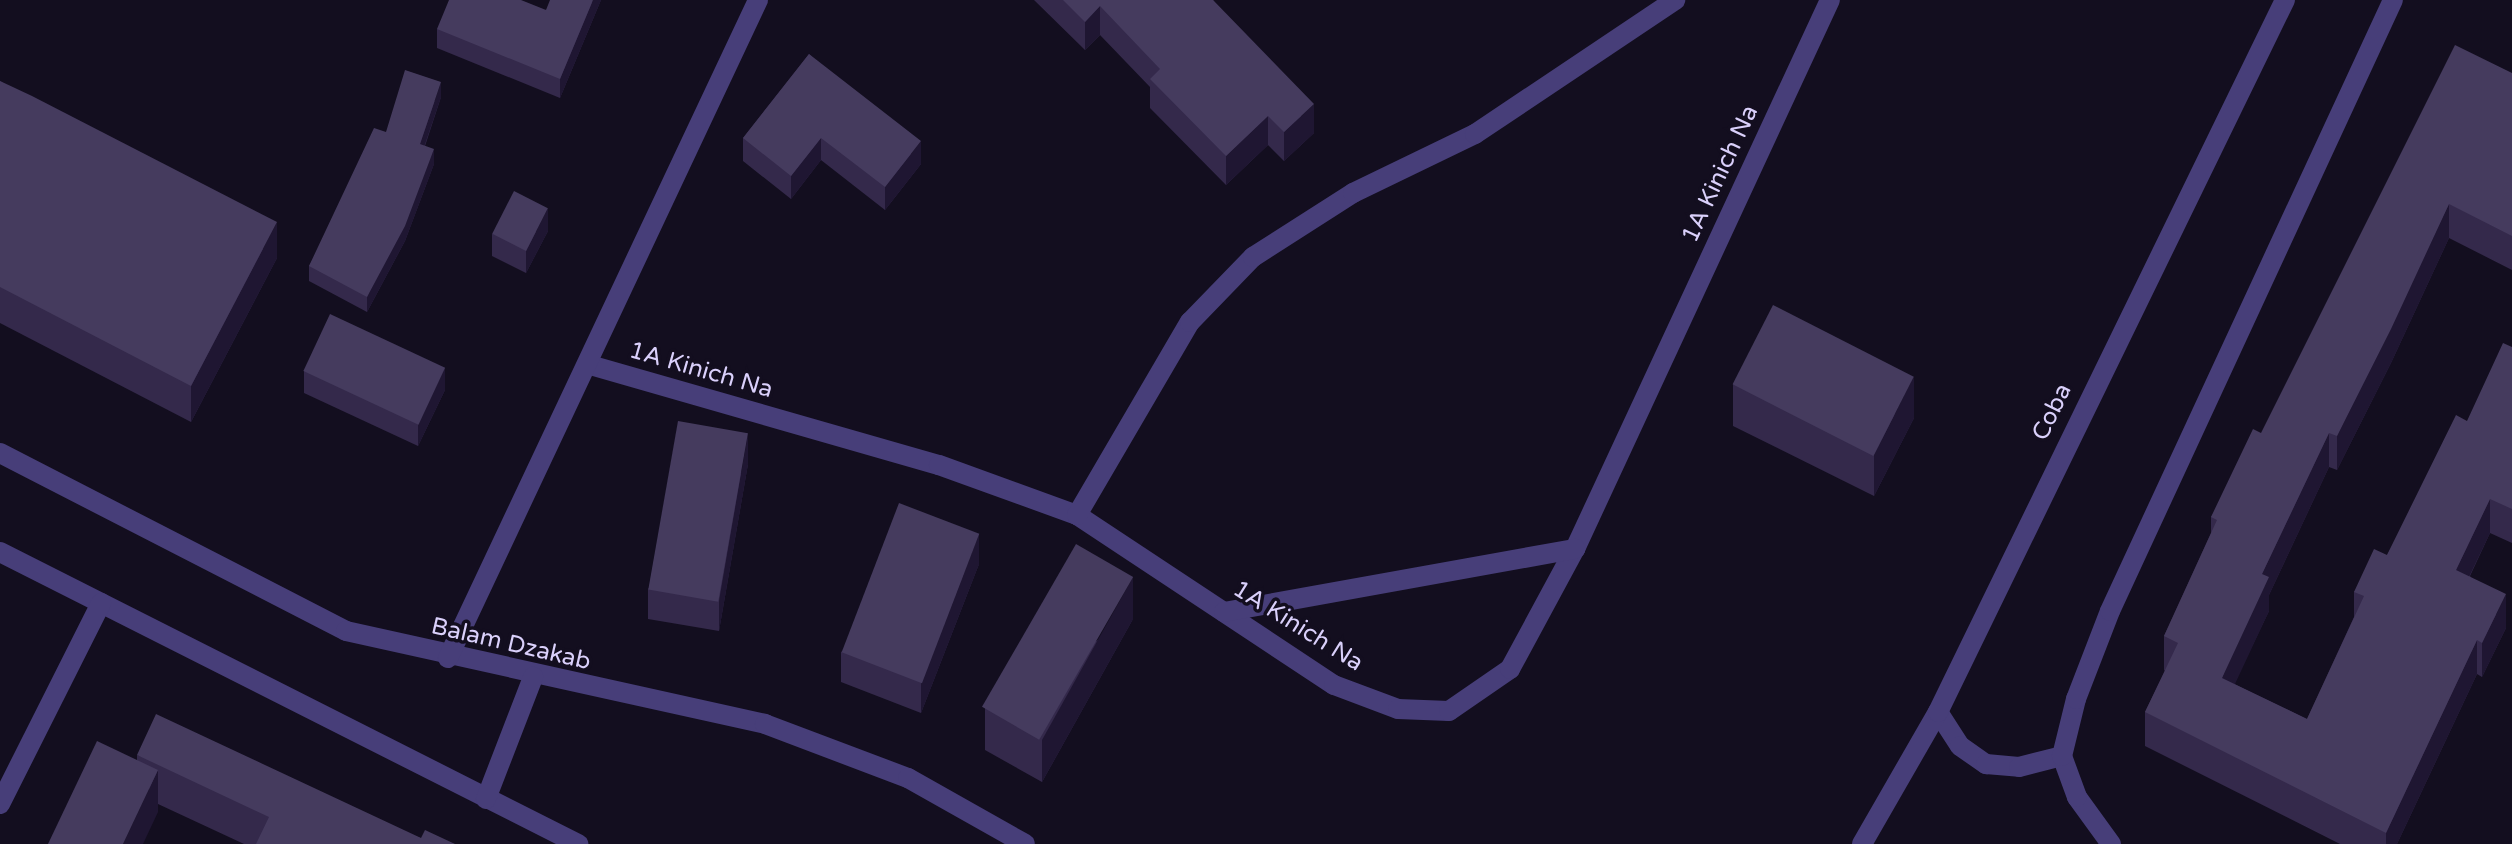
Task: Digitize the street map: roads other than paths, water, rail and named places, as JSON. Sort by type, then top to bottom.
[{"type":"street","points":[[1077,515],[1190,322],[1253,257],[1353,193],[1475,134],[1675,0]]},
{"type":"street","name":"1A Kinich Na","points":[[590,365],[939,465],[1077,515],[1334,685],[1398,709],[1449,711],[1510,669],[1575,549],[1830,0]]},
{"type":"street","name":"Coba","points":[[1862,844],[1938,712],[2285,0]]},
{"type":"street","points":[[2111,844],[2077,797],[2062,756],[2076,699],[2110,611],[2393,0]]},
{"type":"street","name":"1A Kinich Na","points":[[448,658],[590,365],[759,1]]},
{"type":"street","name":"Balam Dzakab","points":[[0,453],[346,631],[533,677],[765,724],[908,778],[1025,844]]},
{"type":"street","points":[[1224,612],[1575,549]]},
{"type":"street","points":[[0,552],[578,844]]},
{"type":"street","points":[[0,804],[101,603]]},
{"type":"street","points":[[486,799],[533,677]]},
{"type":"street","points":[[1938,712],[1960,746],[1986,764],[2019,767],[2062,756]]}]
